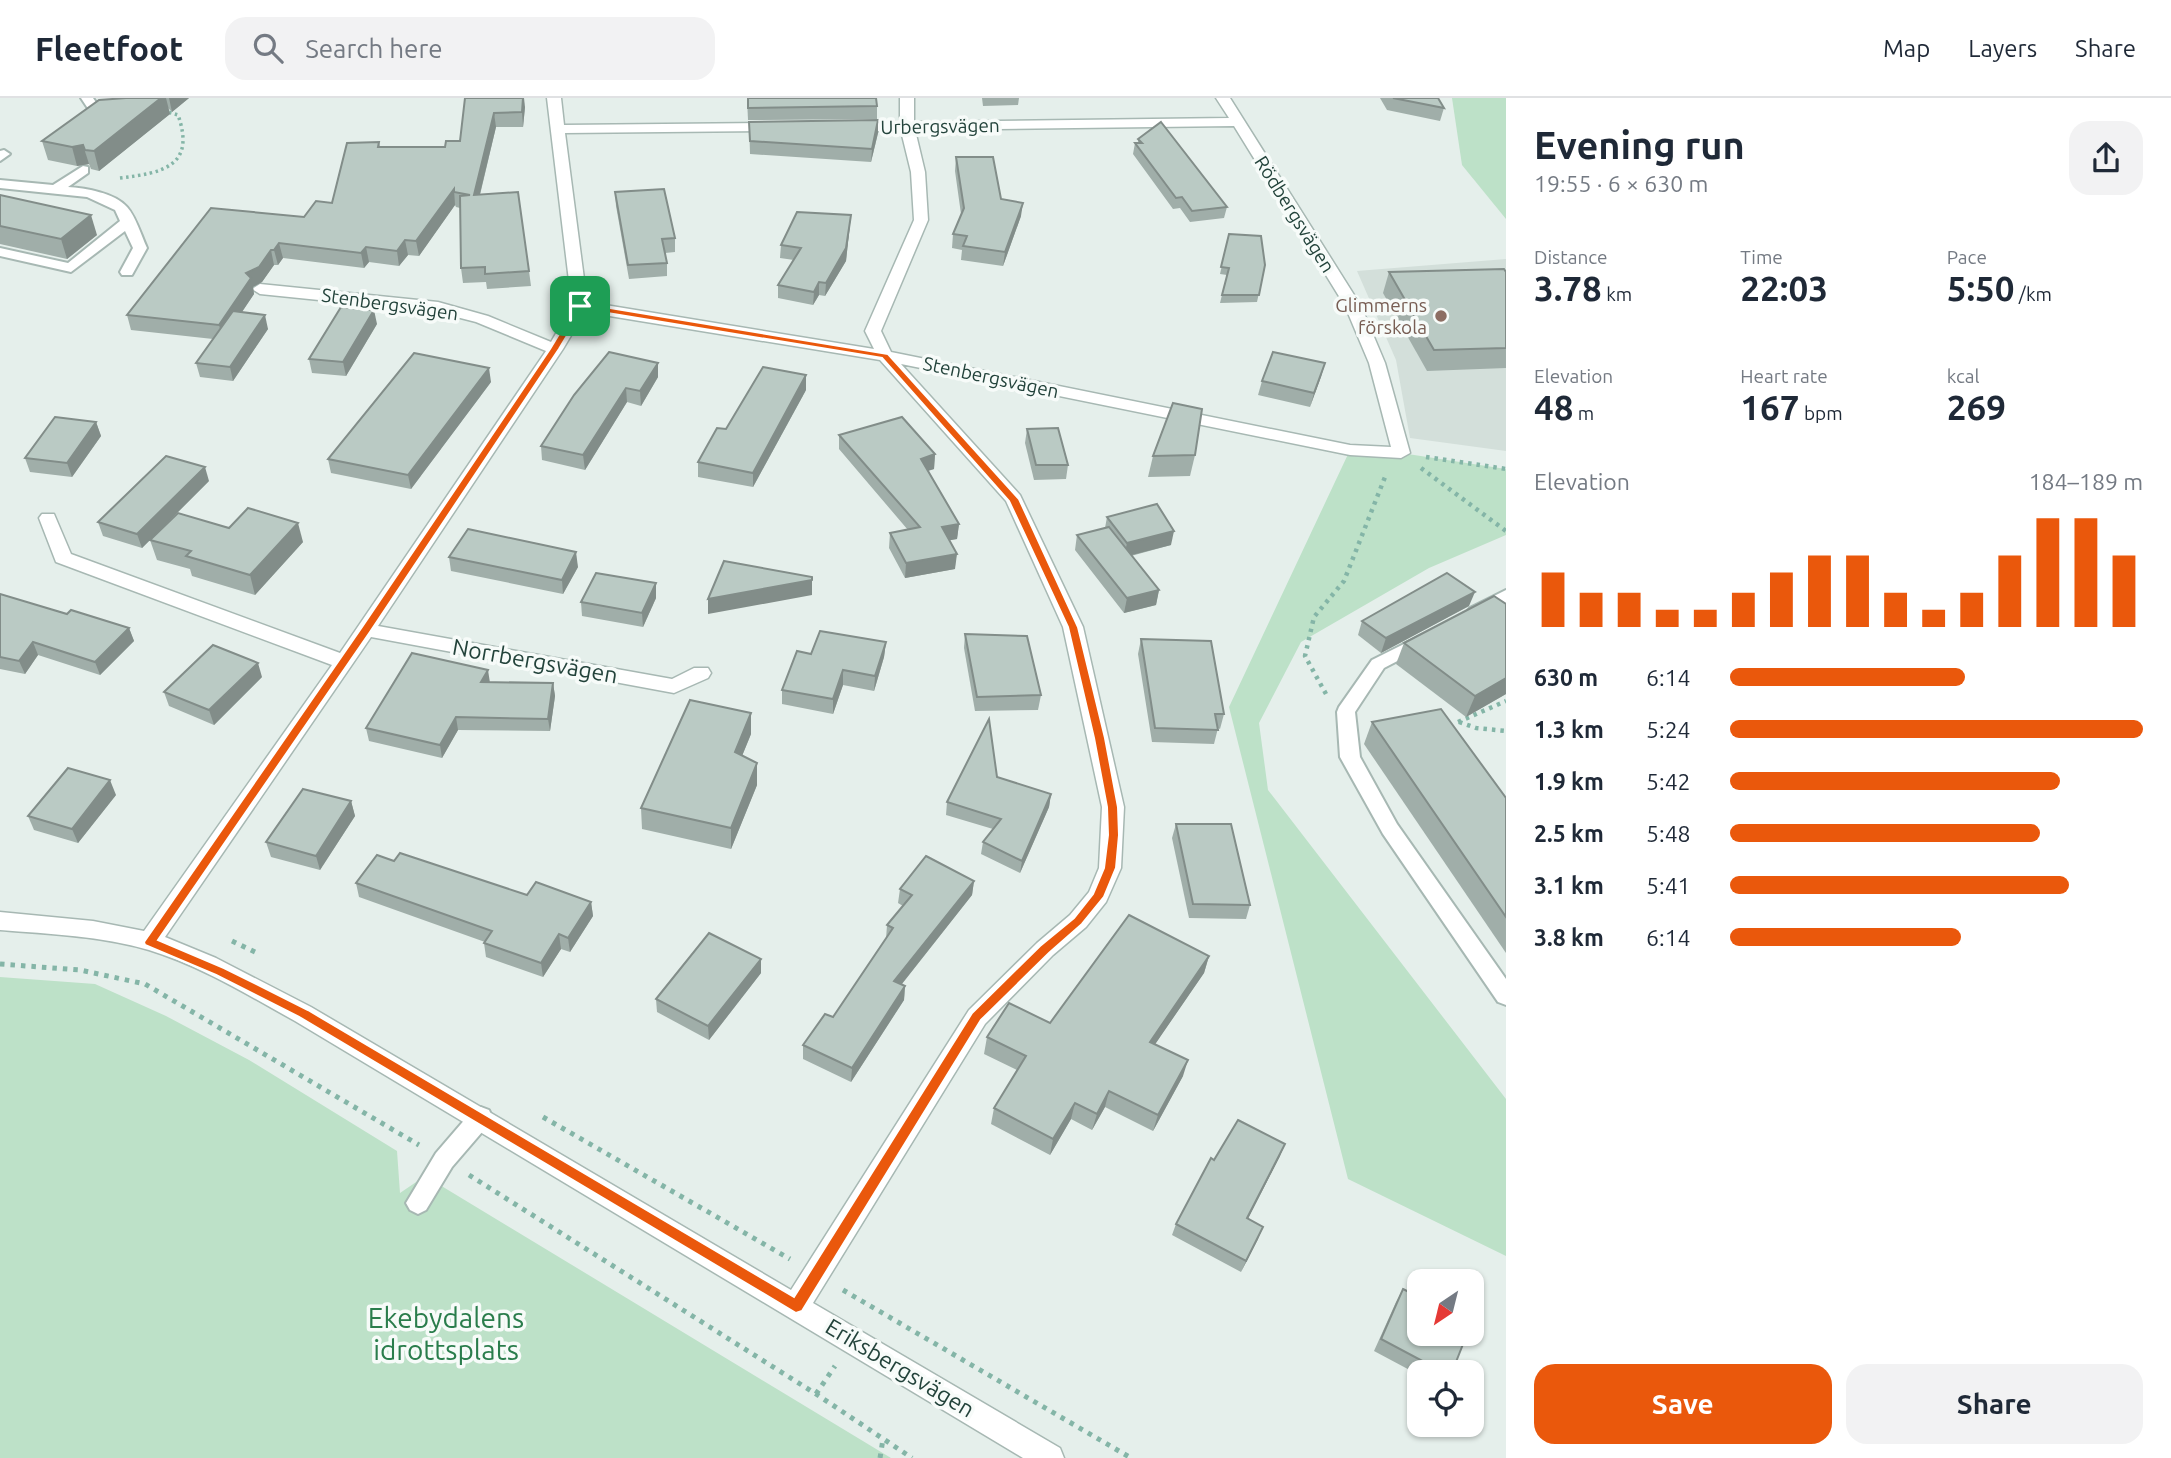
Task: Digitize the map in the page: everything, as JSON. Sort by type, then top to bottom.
[{"type":"street","points":[[150,942],[366,630],[555,349],[580,306],[554,98]]},
{"type":"street","points":[[796,1306],[976,1017],[1045,949],[1078,921],[1098,897],[1110,868],[1114,835],[1110,793],[1073,627],[1040,552],[1014,499],[885,356],[873,331],[921,220],[918,172],[907,126],[907,98]]},
{"type":"street","name":"Rödbergsvägen","points":[[1223,98],[1353,306],[1377,363],[1401,453]]},
{"type":"street","name":"Urbergsvägen","points":[[837,127],[1237,122]]},
{"type":"street","points":[[558,129],[796,127]]},
{"type":"street","name":"Stenbergsvägen","points":[[260,289],[438,307],[482,319],[555,349]]},
{"type":"street","name":"Stenbergsvägen","points":[[580,306],[885,356],[1350,450],[1401,453]]},
{"type":"street","points":[[48,518],[63,558],[344,662]]},
{"type":"street","name":"Norrbergsvägen","points":[[366,630],[674,687],[701,673]]},
{"type":"street","name":"Eriksbergsvägen","points":[[0,921],[99,929],[150,942],[220,971],[303,1014],[481,1117],[1050,1458]]},
{"type":"lane","points":[[73,135],[103,113],[87,98]]},
{"type":"lane","points":[[55,189],[83,170]]},
{"type":"lane","points":[[0,184],[90,193],[121,208],[140,248],[127,272]]},
{"type":"lane","points":[[0,252],[71,268],[128,221]]},
{"type":"lane","points":[[1460,621],[1506,596]]},
{"type":"lane","points":[[1436,633],[1378,664],[1346,712],[1350,757],[1390,829],[1506,996]]},
{"type":"lane","points":[[418,1203],[444,1160],[481,1117]]},
{"type":"path","points":[[119,178],[153,175],[174,164],[183,153],[184,128],[178,115],[164,111]]},
{"type":"path","points":[[1401,453],[1506,470]]},
{"type":"path","points":[[1401,453],[1506,531]]},
{"type":"path","points":[[1346,712],[1322,690],[1305,656],[1314,617],[1343,581],[1387,471],[1401,453]]},
{"type":"path","points":[[1506,701],[1458,722],[1476,729],[1506,731]]},
{"type":"path","points":[[880,1458],[883,1439]]},
{"type":"shaded area","name":"Glimmerns förskola","points":[[1506,259],[1506,451],[1410,438],[1396,360],[1357,271]]},
{"type":"green space","points":[[1452,98],[1506,98],[1506,219],[1462,165]]},
{"type":"green space","points":[[1350,450],[1401,453],[1506,469],[1506,535],[1429,568],[1301,642],[1259,723],[1268,790],[1506,1099],[1506,1256],[1348,1179],[1229,707]]},
{"type":"green space","name":"Ekebydalens idrottsplats","points":[[0,977],[95,984],[166,1016],[249,1060],[397,1151],[400,1193],[425,1176],[891,1458],[0,1458]]},
{"type":"building","points":[[161,98],[94,151],[85,150],[83,145],[72,147],[42,141],[99,100]]},
{"type":"building","points":[[465,98],[523,98],[522,112],[494,113],[474,195],[518,192],[529,271],[485,274],[485,267],[461,268],[460,196],[470,195],[454,192],[454,189],[416,241],[405,240],[397,251],[366,247],[361,253],[279,243],[259,267],[246,273],[251,278],[219,325],[127,315],[211,208],[304,217],[316,201],[332,203],[347,143],[379,142],[378,147],[445,147],[446,141],[460,141]]},
{"type":"building","points":[[748,98],[876,98],[877,106],[748,108]]},
{"type":"building","points":[[1393,98],[1438,98],[1444,108]]},
{"type":"building","points":[[878,120],[872,149],[750,141],[749,122]]},
{"type":"building","points":[[1161,122],[1227,207],[1192,211],[1182,197],[1176,198],[1135,143],[1142,143],[1138,139]]},
{"type":"building","points":[[956,157],[993,157],[1001,199],[1023,203],[1005,252],[963,246],[967,236],[953,234],[964,208]]},
{"type":"building","points":[[664,189],[675,238],[662,239],[667,263],[628,265],[615,192]]},
{"type":"building","points":[[0,195],[91,215],[61,239],[0,226]]},
{"type":"building","points":[[797,212],[851,215],[846,248],[826,283],[819,282],[814,292],[778,285],[801,248],[781,245]]},
{"type":"building","points":[[1229,234],[1261,236],[1265,265],[1259,295],[1222,295],[1229,268],[1221,267]]},
{"type":"building","points":[[1504,269],[1506,348],[1434,350],[1389,272]]},
{"type":"building","points":[[341,307],[374,310],[343,362],[309,359]]},
{"type":"building","points":[[233,311],[265,315],[230,367],[196,363]]},
{"type":"building","points":[[609,352],[658,363],[640,391],[626,388],[583,455],[541,446],[574,395]]},
{"type":"building","points":[[1273,352],[1325,363],[1314,393],[1262,381]]},
{"type":"building","points":[[414,353],[489,368],[408,475],[328,459]]},
{"type":"building","points":[[763,367],[806,375],[753,473],[698,462],[717,428],[726,429]]},
{"type":"building","points":[[1173,403],[1202,409],[1195,455],[1153,456]]},
{"type":"building","points":[[55,417],[96,422],[67,463],[25,458]]},
{"type":"building","points":[[902,417],[935,454],[921,459],[959,524],[942,527],[957,554],[906,563],[890,533],[920,527],[839,435]]},
{"type":"building","points":[[1058,428],[1068,465],[1036,465],[1027,429]]},
{"type":"building","points":[[166,456],[205,467],[137,534],[98,522]]},
{"type":"building","points":[[1157,504],[1174,531],[1127,543],[1107,517]]},
{"type":"building","points":[[248,508],[298,523],[250,575],[186,556],[191,551],[150,540],[178,513],[229,528]]},
{"type":"building","points":[[1109,527],[1159,590],[1127,598],[1077,535]]},
{"type":"building","points":[[468,529],[576,552],[562,580],[449,557]]},
{"type":"building","points":[[724,561],[812,577],[812,580],[708,599]]},
{"type":"building","points":[[596,573],[656,583],[642,613],[581,602]]},
{"type":"building","points":[[1447,573],[1475,592],[1386,638],[1362,621]]},
{"type":"building","points":[[0,594],[67,614],[71,610],[129,628],[95,662],[33,642],[19,661],[0,657]]},
{"type":"building","points":[[1494,596],[1506,604],[1506,678],[1475,696],[1404,643]]},
{"type":"building","points":[[820,631],[886,642],[875,676],[843,670],[833,699],[782,690],[797,651],[811,654]]},
{"type":"building","points":[[965,634],[1027,636],[1041,695],[977,697]]},
{"type":"building","points":[[1141,639],[1211,641],[1224,714],[1215,714],[1218,730],[1155,728]]},
{"type":"building","points":[[213,645],[258,663],[209,710],[164,692]]},
{"type":"building","points":[[412,653],[488,670],[481,682],[553,683],[548,719],[456,717],[440,745],[366,728]]},
{"type":"building","points":[[690,700],[751,713],[735,752],[757,763],[731,828],[641,808]]},
{"type":"building","points":[[1441,709],[1506,798],[1506,917],[1372,722]]},
{"type":"building","points":[[989,719],[997,777],[1051,794],[1022,861],[983,842],[1001,819],[947,802]]},
{"type":"building","points":[[68,768],[110,780],[72,829],[28,816]]},
{"type":"building","points":[[303,789],[351,801],[316,856],[266,842]]},
{"type":"building","points":[[1176,824],[1231,824],[1250,905],[1193,904]]},
{"type":"building","points":[[400,853],[527,895],[536,882],[591,902],[568,938],[559,934],[541,963],[484,943],[492,931],[356,883],[377,855],[394,861]]},
{"type":"building","points":[[926,856],[974,881],[894,981],[905,986],[852,1068],[803,1045],[825,1014],[833,1017],[893,928],[887,925],[912,895],[900,889]]},
{"type":"building","points":[[1129,915],[1209,956],[1150,1042],[1188,1060],[1158,1115],[1109,1091],[1097,1114],[1075,1103],[1053,1139],[994,1108],[1026,1056],[987,1037],[1009,1003],[1050,1023]]},
{"type":"building","points":[[709,933],[761,959],[708,1026],[656,999]]},
{"type":"building","points":[[1238,1120],[1285,1144],[1247,1218],[1263,1227],[1246,1261],[1176,1224],[1211,1158],[1214,1160]]},
{"type":"building","points":[[1403,1289],[1407,1291],[1407,1346],[1462,1346],[1457,1360],[1420,1360],[1381,1339]]},
{"type":"place","name":"Glimmerns förskola","points":[[1441,316]]},
{"type":"route","points":[[580,306],[885,356],[1014,499],[1073,627],[1099,738],[1113,807],[1114,835],[1110,868],[1098,897],[1078,921],[1045,949],[976,1017],[796,1306],[303,1014],[220,971],[150,942],[366,630],[555,349],[580,306]]}]
